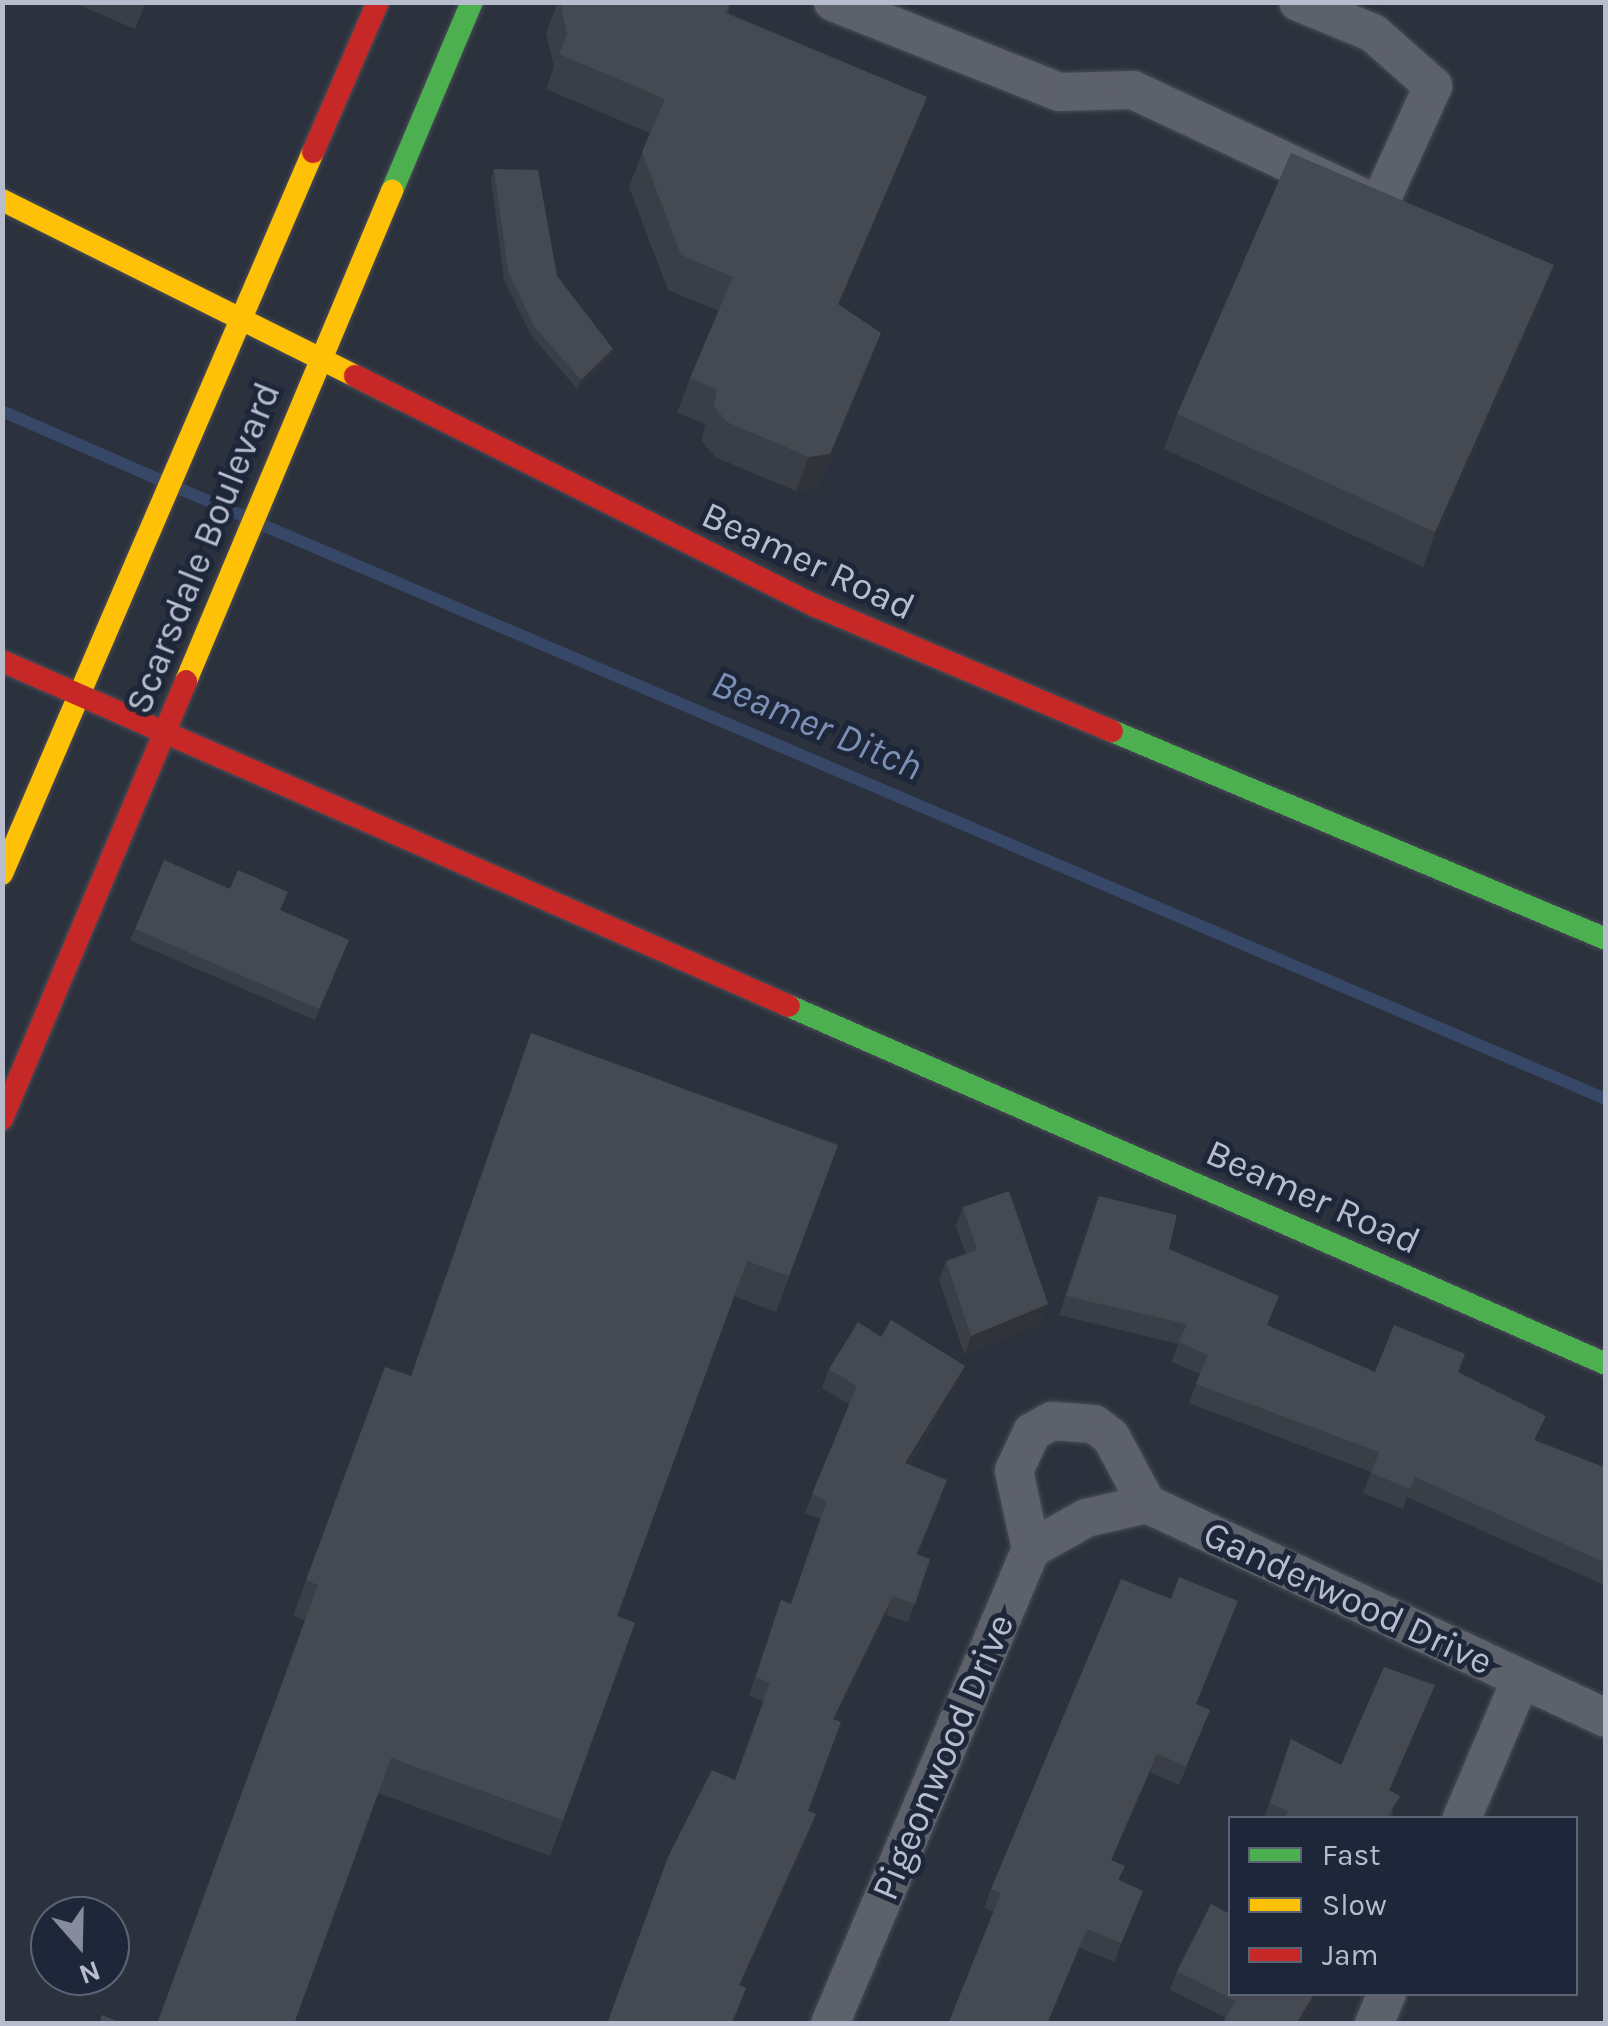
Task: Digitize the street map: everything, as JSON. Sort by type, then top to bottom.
[{"type":"main road","name":"Scarsdale Boulevard","points":[[2,874],[84,696],[378,2]]},
{"type":"main road","name":"Scarsdale Boulevard","points":[[2,1119],[167,736],[314,362],[472,2]]},
{"type":"main road","name":"Beamer Road","points":[[2,200],[314,362],[818,607],[1606,939]]},
{"type":"main road","name":"Beamer Road","points":[[2,661],[1606,1364]]},
{"type":"street","points":[[834,2],[1060,92],[1132,90],[1379,205],[1432,86],[1374,33],[1298,2]]},
{"type":"street","points":[[1052,1421],[1084,1421],[1112,1437],[1148,1504],[1086,1518],[1031,1549],[1014,1470],[1032,1432],[1052,1421]]},
{"type":"street","name":"Ganderwood Drive","points":[[1148,1504],[1606,1718]]},
{"type":"street","name":"Pigeonwood Drive","points":[[830,2024],[1031,1549]]},
{"type":"street","points":[[1463,1816],[1521,1679]]},
{"type":"street","points":[[1374,2024],[1385,1996]]},
{"type":"building","points":[[560,2],[730,2],[725,13],[927,97],[838,304],[881,333],[830,454],[809,457],[727,422],[714,406],[717,390],[690,378],[733,277],[681,255],[642,152],[665,99],[559,54],[567,34]]},
{"type":"building","points":[[1291,153],[1554,265],[1435,532],[1177,414]]},
{"type":"building","points":[[494,169],[538,170],[557,276],[613,349],[581,380],[534,326],[508,271]]},
{"type":"building","points":[[164,860],[230,889],[238,870],[288,892],[280,910],[349,940],[319,1009],[135,929]]},
{"type":"building","points":[[531,1033],[838,1145],[789,1276],[747,1261],[617,1616],[635,1623],[563,1820],[391,1758],[294,2024],[157,2024],[318,1585],[306,1580],[385,1367],[411,1376]]},
{"type":"building","points":[[1009,1191],[1048,1304],[971,1336],[946,1261],[977,1250],[963,1207]]},
{"type":"building","points":[[1099,1196],[1177,1215],[1169,1249],[1279,1296],[1267,1325],[1375,1372],[1394,1325],[1465,1354],[1458,1372],[1546,1416],[1534,1440],[1606,1468],[1606,1563],[1415,1477],[1410,1489],[1371,1473],[1379,1452],[1196,1384],[1208,1355],[1179,1342],[1187,1324],[1066,1296]]},
{"type":"building","points":[[891,1320],[965,1366],[905,1463],[947,1480],[916,1554],[930,1559],[915,1604],[893,1596],[833,1719],[841,1722],[808,1811],[816,1814],[739,1985],[746,1988],[731,2024],[607,2024],[668,1857],[712,1770],[735,1780],[770,1683],[756,1677],[781,1600],[791,1604],[827,1501],[812,1494],[857,1386],[829,1369],[858,1322],[881,1337]]},
{"type":"building","points":[[1179,1577],[1238,1601],[1196,1704],[1210,1710],[1186,1766],[1157,1754],[1111,1860],[1125,1866],[1118,1880],[1143,1891],[1121,1943],[1087,1929],[1047,2024],[948,2024],[1001,1893],[991,1889],[1121,1579],[1171,1599]]},
{"type":"building","points":[[1384,1667],[1435,1685],[1389,1790],[1400,1796],[1388,1816],[1286,1816],[1288,1811],[1270,1803],[1291,1739],[1341,1765]]},
{"type":"building","points":[[1211,1904],[1228,1913],[1228,1996],[1313,1996],[1296,2024],[1222,2024],[1236,2001],[1177,1971]]},
{"type":"building","points":[[102,2015],[124,2024],[99,2024]]},
{"type":"waterway","name":"Beamer Ditch","points":[[2,411],[160,480]]},
{"type":"waterway","name":"Beamer Ditch","points":[[178,488],[243,516]]},
{"type":"waterway","name":"Beamer Ditch","points":[[265,526],[1606,1099]]},
{"type":"traffic: fast","points":[[392,191],[472,2]]},
{"type":"traffic: fast","points":[[1112,731],[1606,939]]},
{"type":"traffic: fast","points":[[789,1006],[1606,1364]]},
{"type":"traffic: slow","points":[[2,874],[313,152]]},
{"type":"traffic: slow","points":[[186,681],[392,191]]},
{"type":"traffic: slow","points":[[2,200],[355,376]]},
{"type":"traffic: jam","points":[[313,152],[378,2]]},
{"type":"traffic: jam","points":[[355,376],[818,607],[1112,731]]},
{"type":"traffic: jam","points":[[2,661],[789,1006]]},
{"type":"traffic: jam","points":[[2,1119],[186,681]]}]
